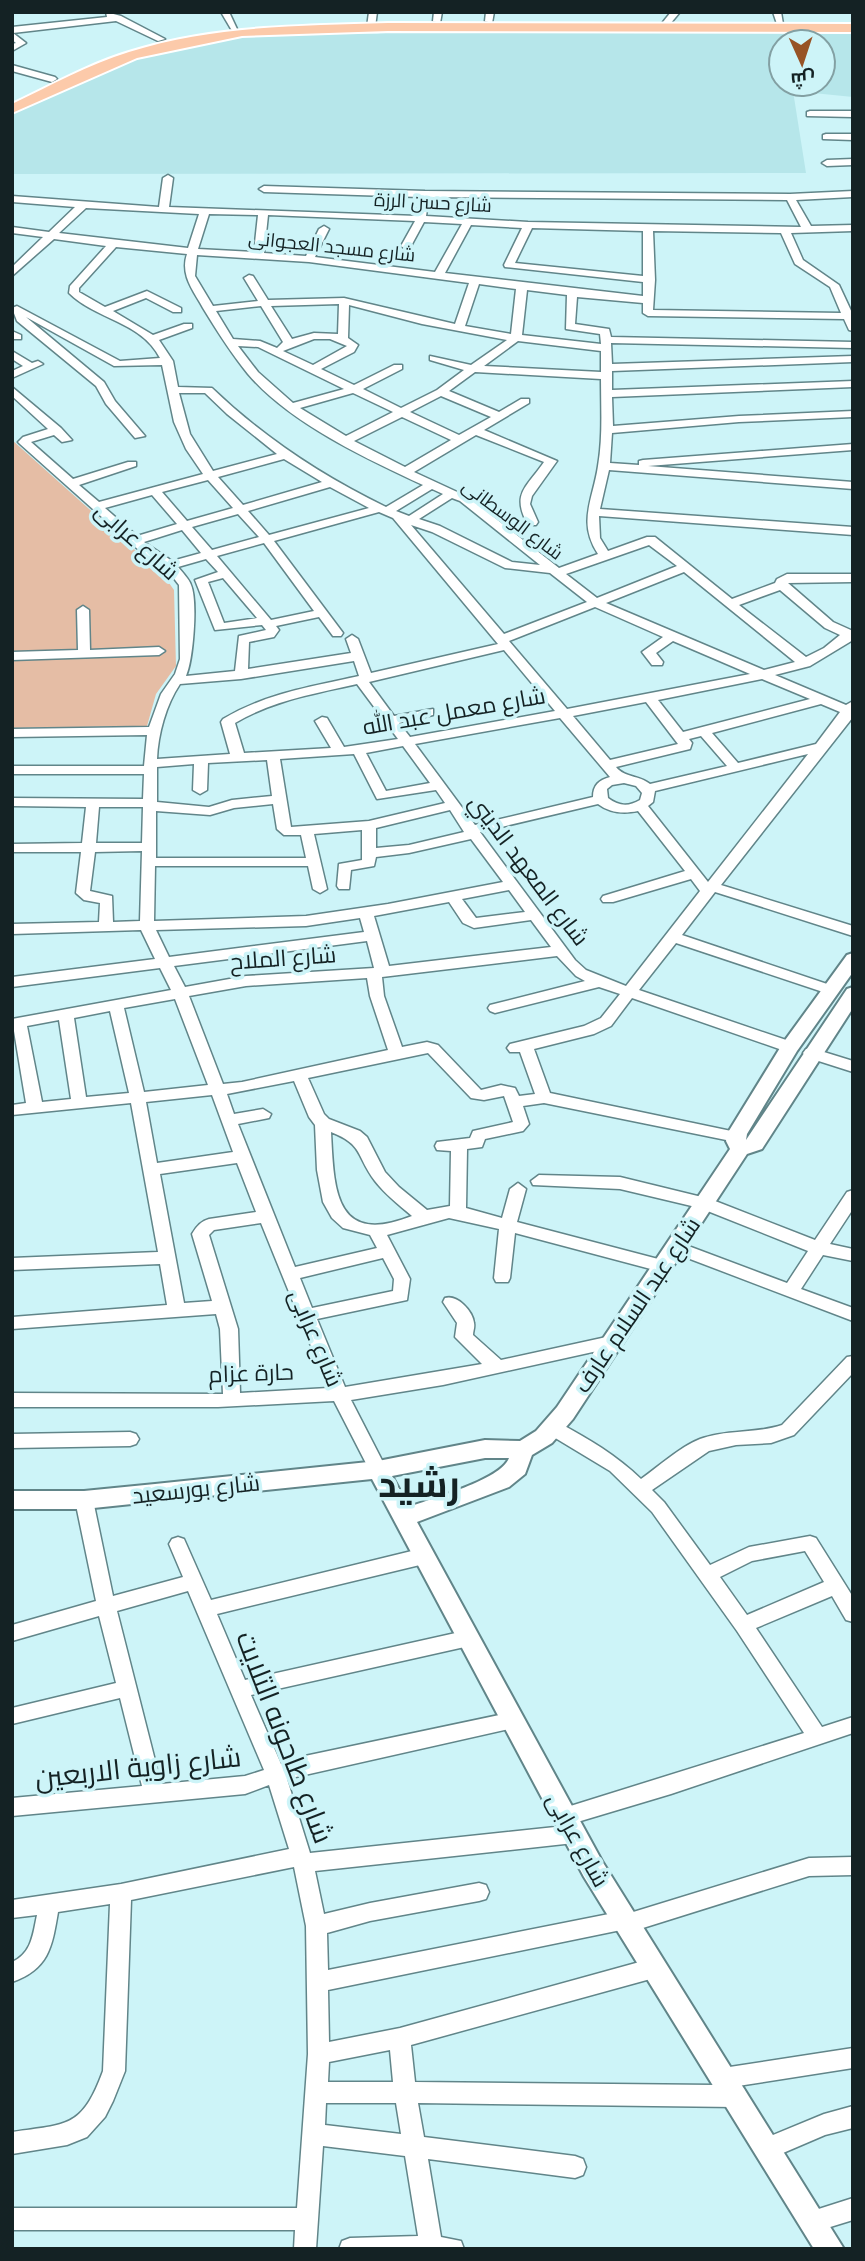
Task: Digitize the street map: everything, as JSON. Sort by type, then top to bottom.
[{"type":"main road","points":[[12,98],[103,57],[161,39],[234,27],[438,17],[778,17],[853,25]]},
{"type":"main road","points":[[12,109],[118,60],[179,43],[372,20],[853,25]]},
{"type":"street","points":[[106,12],[161,39]]},
{"type":"street","points":[[225,12],[234,27]]},
{"type":"street","points":[[12,33],[118,18]]},
{"type":"street","points":[[12,33],[22,43],[12,48]]},
{"type":"street","points":[[12,68],[52,79]]},
{"type":"street","points":[[810,114],[853,114]]},
{"type":"street","points":[[826,137],[853,136]]},
{"type":"street","points":[[827,163],[853,162]]},
{"type":"street","points":[[163,210],[168,178]]},
{"type":"street","points":[[264,189],[425,194],[790,197],[853,194]]},
{"type":"street","points":[[337,191],[337,214]]},
{"type":"street","points":[[406,246],[421,219],[425,194]]},
{"type":"street","points":[[790,197],[808,230]]},
{"type":"street","name":"شارع حسن الرزة","points":[[12,199],[163,210],[337,214],[528,225],[785,231],[853,228]]},
{"type":"street","points":[[14,271],[84,205]]},
{"type":"street","points":[[192,253],[205,211]]},
{"type":"street","points":[[259,255],[263,212]]},
{"type":"street","points":[[439,274],[468,222]]},
{"type":"street","points":[[528,225],[509,265],[650,279]]},
{"type":"street","points":[[309,260],[324,229]]},
{"type":"street","points":[[648,229],[650,279],[647,312],[846,316]]},
{"type":"street","name":"شارع مسجد العجوانى","points":[[12,230],[192,253],[309,260],[648,300]]},
{"type":"street","points":[[785,231],[797,258],[834,285],[853,328]]},
{"type":"street","points":[[114,244],[73,291],[76,296],[139,329],[152,339],[168,361],[182,430],[210,476],[267,539],[337,633]]},
{"type":"street","name":"شارع الوسطانى","points":[[192,253],[189,263],[190,276],[229,342],[254,374],[291,407],[344,442],[474,506],[597,604],[851,710]]},
{"type":"street","points":[[249,278],[289,343]]},
{"type":"street","points":[[459,328],[475,279]]},
{"type":"street","points":[[344,442],[440,392],[516,338],[522,286]]},
{"type":"street","points":[[572,293],[570,327],[605,331],[607,344],[610,467],[593,512],[594,538],[605,555]]},
{"type":"street","points":[[104,311],[147,294],[177,310]]},
{"type":"street","points":[[210,309],[264,303],[344,301],[459,328],[516,338],[607,344],[686,341],[725,345],[853,345]]},
{"type":"street","points":[[343,339],[344,301]]},
{"type":"street","points":[[15,307],[17,323],[95,379],[139,436]]},
{"type":"street","points":[[15,307],[121,365],[168,361]]},
{"type":"street","points":[[152,339],[188,326]]},
{"type":"street","points":[[278,352],[289,343],[313,335],[343,339],[353,345],[350,350],[312,370]]},
{"type":"street","points":[[229,342],[253,342],[278,352],[459,440]]},
{"type":"street","points":[[725,345],[741,387]]},
{"type":"street","points":[[12,354],[35,365],[12,375]]},
{"type":"street","points":[[434,358],[472,369],[606,372],[733,363],[853,359]]},
{"type":"street","points":[[291,407],[353,390],[398,367]]},
{"type":"street","points":[[607,394],[853,384]]},
{"type":"street","points":[[173,390],[208,390],[223,386]]},
{"type":"street","name":"شارع عرابى","points":[[12,390],[62,435],[27,439],[24,442],[136,540],[170,565],[179,575],[187,596],[186,659],[167,694],[155,731],[151,766],[147,927],[180,993],[289,1275],[339,1394],[569,1825],[654,1968],[830,2249]]},
{"type":"street","points":[[208,390],[257,434],[330,483],[395,516],[436,529],[509,565],[554,572],[651,540]]},
{"type":"street","points":[[440,392],[499,416]]},
{"type":"street","points":[[405,472],[525,401]]},
{"type":"street","points":[[607,430],[740,419],[853,414]]},
{"type":"street","points":[[475,430],[551,461],[526,496],[524,504],[532,522]]},
{"type":"street","points":[[610,467],[667,460],[853,447]]},
{"type":"street","points":[[99,506],[286,455]]},
{"type":"street","points":[[73,483],[132,464]]},
{"type":"street","points":[[610,467],[853,486]]},
{"type":"street","points":[[136,540],[330,483]]},
{"type":"street","points":[[395,516],[432,484]]},
{"type":"street","points":[[155,491],[273,632],[242,641],[241,675]]},
{"type":"street","points":[[170,565],[267,539],[395,516],[452,493]]},
{"type":"street","points":[[593,512],[853,531]]},
{"type":"street","points":[[395,516],[619,779]]},
{"type":"street","points":[[651,540],[653,518]]},
{"type":"street","points":[[651,540],[805,663]]},
{"type":"street","points":[[238,757],[227,725],[237,715],[279,698],[364,680],[504,643],[686,567]]},
{"type":"street","points":[[226,573],[201,580],[219,627],[322,613]]},
{"type":"street","points":[[850,636],[830,625],[780,582],[787,578],[853,578]]},
{"type":"street","points":[[732,603],[782,586]]},
{"type":"street","points":[[83,610],[84,654]]},
{"type":"street","points":[[657,662],[648,652],[672,636]]},
{"type":"street","name":"شارع معمل عبد الله","points":[[12,770],[151,766],[238,757],[358,750],[762,675],[805,663],[850,636]]},
{"type":"street","name":"شارع المعهد الديني","points":[[352,639],[364,680],[389,721],[560,951],[581,973],[627,992],[790,1047]]},
{"type":"street","points":[[12,656],[159,651]]},
{"type":"street","points":[[175,681],[224,683],[241,675],[359,656]]},
{"type":"street","points":[[607,765],[681,748],[685,743],[649,698]]},
{"type":"street","points":[[680,737],[822,700]]},
{"type":"street","points":[[544,1098],[520,1047],[600,1027],[606,1022],[819,747],[851,710]]},
{"type":"street","points":[[389,721],[428,712]]},
{"type":"street","points":[[322,721],[340,751]]},
{"type":"street","points":[[12,733],[155,731]]},
{"type":"street","points":[[704,731],[735,767]]},
{"type":"street","points":[[600,799],[600,788],[607,782],[619,779],[633,780],[648,789],[819,747]]},
{"type":"street","points":[[358,750],[382,796],[438,786]]},
{"type":"street","points":[[273,755],[286,831],[307,832],[369,825],[452,805]]},
{"type":"street","points":[[200,790],[201,760]]},
{"type":"street","points":[[370,853],[409,849],[600,799],[618,809],[641,806],[649,798],[648,789]]},
{"type":"street","points":[[12,802],[150,804],[210,811],[236,803],[281,799]]},
{"type":"street","points":[[93,803],[83,893],[107,899],[106,927]]},
{"type":"street","points":[[641,806],[709,888],[853,931]]},
{"type":"street","points":[[345,886],[342,868],[367,865],[370,853],[369,825]]},
{"type":"street","points":[[307,832],[320,889]]},
{"type":"street","points":[[12,848],[89,848],[148,854],[314,862]]},
{"type":"street","points":[[608,898],[694,873]]},
{"type":"street","points":[[12,929],[147,927],[306,920],[366,913],[511,885]]},
{"type":"street","points":[[453,896],[468,920],[474,923],[533,915]]},
{"type":"street","points":[[366,913],[373,936],[378,973],[377,996],[396,1053]]},
{"type":"street","points":[[12,982],[166,964],[290,944],[373,936]]},
{"type":"street","points":[[671,936],[831,990]]},
{"type":"street","name":"شارع الملاح","points":[[16,1023],[246,981],[378,973],[560,951]]},
{"type":"street","name":"شارع عبد السلام عارف","points":[[404,1518],[501,1481],[517,1468],[523,1450],[553,1429],[704,1203],[790,1047],[853,959]]},
{"type":"street","points":[[495,1008],[600,982]]},
{"type":"street","name":"شارع عبد السلام عارف","points":[[738,1143],[755,1144],[811,1053],[847,1011],[853,993]]},
{"type":"street","points":[[116,1006],[137,1096],[177,1311]]},
{"type":"street","points":[[66,1016],[79,1102]]},
{"type":"street","points":[[16,1023],[35,1107]]},
{"type":"street","points":[[12,1110],[218,1089],[299,1076],[427,1047],[433,1049],[475,1094],[483,1096],[506,1090],[510,1092],[520,1126],[480,1134],[478,1142],[451,1145],[458,1212]]},
{"type":"street","points":[[811,1053],[853,1067]]},
{"type":"street","points":[[299,1076],[317,1117],[323,1123],[354,1135],[361,1141],[379,1175],[393,1191],[423,1216]]},
{"type":"street","points":[[514,1102],[544,1098],[647,1116],[738,1143]]},
{"type":"street","points":[[230,1120],[263,1114]]},
{"type":"street","points":[[323,1123],[328,1196],[335,1211],[355,1227],[376,1230],[397,1227],[423,1216],[444,1211],[458,1212],[662,1266]]},
{"type":"street","points":[[150,1170],[244,1156]]},
{"type":"street","points":[[539,1181],[620,1184],[704,1203],[818,1248],[853,1255]]},
{"type":"street","points":[[502,1278],[508,1224],[518,1189]]},
{"type":"street","points":[[790,1292],[853,1196]]},
{"type":"street","points":[[232,1399],[229,1329],[220,1307],[200,1234],[209,1225],[266,1216]]},
{"type":"street","points":[[306,1315],[401,1296],[402,1279],[376,1230]]},
{"type":"street","points":[[675,1247],[852,1314]]},
{"type":"street","points":[[289,1275],[387,1251]]},
{"type":"street","points":[[12,1264],[167,1258]]},
{"type":"street","points":[[451,1302],[466,1322],[464,1337],[497,1367]]},
{"type":"street","points":[[12,1323],[220,1307]]},
{"type":"street","name":"حارة عزام","points":[[12,1400],[232,1399],[339,1394],[497,1367],[611,1342]]},
{"type":"street","points":[[641,1488],[704,1445],[736,1437],[771,1436],[788,1430],[853,1362]]},
{"type":"street","points":[[553,1429],[588,1447],[641,1488],[658,1507],[744,1625],[816,1735]]},
{"type":"street","points":[[12,1441],[130,1439]]},
{"type":"street","points":[[379,1470],[485,1449],[523,1450]]},
{"type":"street","name":"شارع بورسعيد","points":[[12,1500],[84,1500],[379,1470]]},
{"type":"street","points":[[84,1500],[106,1606],[154,1795]]},
{"type":"street","points":[[707,1575],[749,1554],[810,1543],[853,1614]]},
{"type":"street","name":"شارع طاحونه التلايت","points":[[178,1544],[276,1776],[302,1860],[316,1926],[319,2054],[305,2249]]},
{"type":"street","points":[[207,1609],[425,1556]]},
{"type":"street","points":[[12,1633],[195,1581]]},
{"type":"street","points":[[744,1625],[835,1586]]},
{"type":"street","points":[[240,1689],[468,1638]]},
{"type":"street","points":[[12,1717],[128,1688]]},
{"type":"street","name":"شارع زاوية الاربعين","points":[[12,1808],[245,1786],[300,1766],[513,1720]]},
{"type":"street","points":[[12,1909],[121,1893],[302,1860],[569,1825],[670,1785],[853,1725]]},
{"type":"street","points":[[319,1982],[626,1922],[809,1867],[853,1866]]},
{"type":"street","points":[[316,1926],[411,1904],[479,1892]]},
{"type":"street","points":[[12,2143],[79,2132],[89,2123],[106,2094],[114,2071],[121,1893]]},
{"type":"street","points":[[12,1972],[32,1962],[39,1952],[49,1905]]},
{"type":"street","points":[[319,2054],[400,2038],[654,1968]]},
{"type":"street","points":[[350,2249],[439,2248],[414,2147],[400,2038]]},
{"type":"street","points":[[317,2092],[729,2087],[853,2058]]},
{"type":"street","points":[[769,2148],[824,2125],[853,2117]]},
{"type":"street","points":[[313,2134],[575,2167]]},
{"type":"street","points":[[814,2221],[853,2209]]},
{"type":"street","points":[[12,2219],[306,2219]]},
{"type":"shaded area","points":[[420,29],[767,30],[767,98],[794,98],[806,173],[12,174],[12,113],[65,87],[133,60],[181,45],[257,33],[326,30],[331,33],[377,34]]},
{"type":"shaded area","points":[[837,30],[853,30],[853,97],[837,95]]},
{"type":"shaded area","points":[[12,440],[164,576],[174,590],[176,666],[156,694],[147,726],[12,728]]},
{"type":"district","name":"رشيد","points":[[419,1484]]}]
